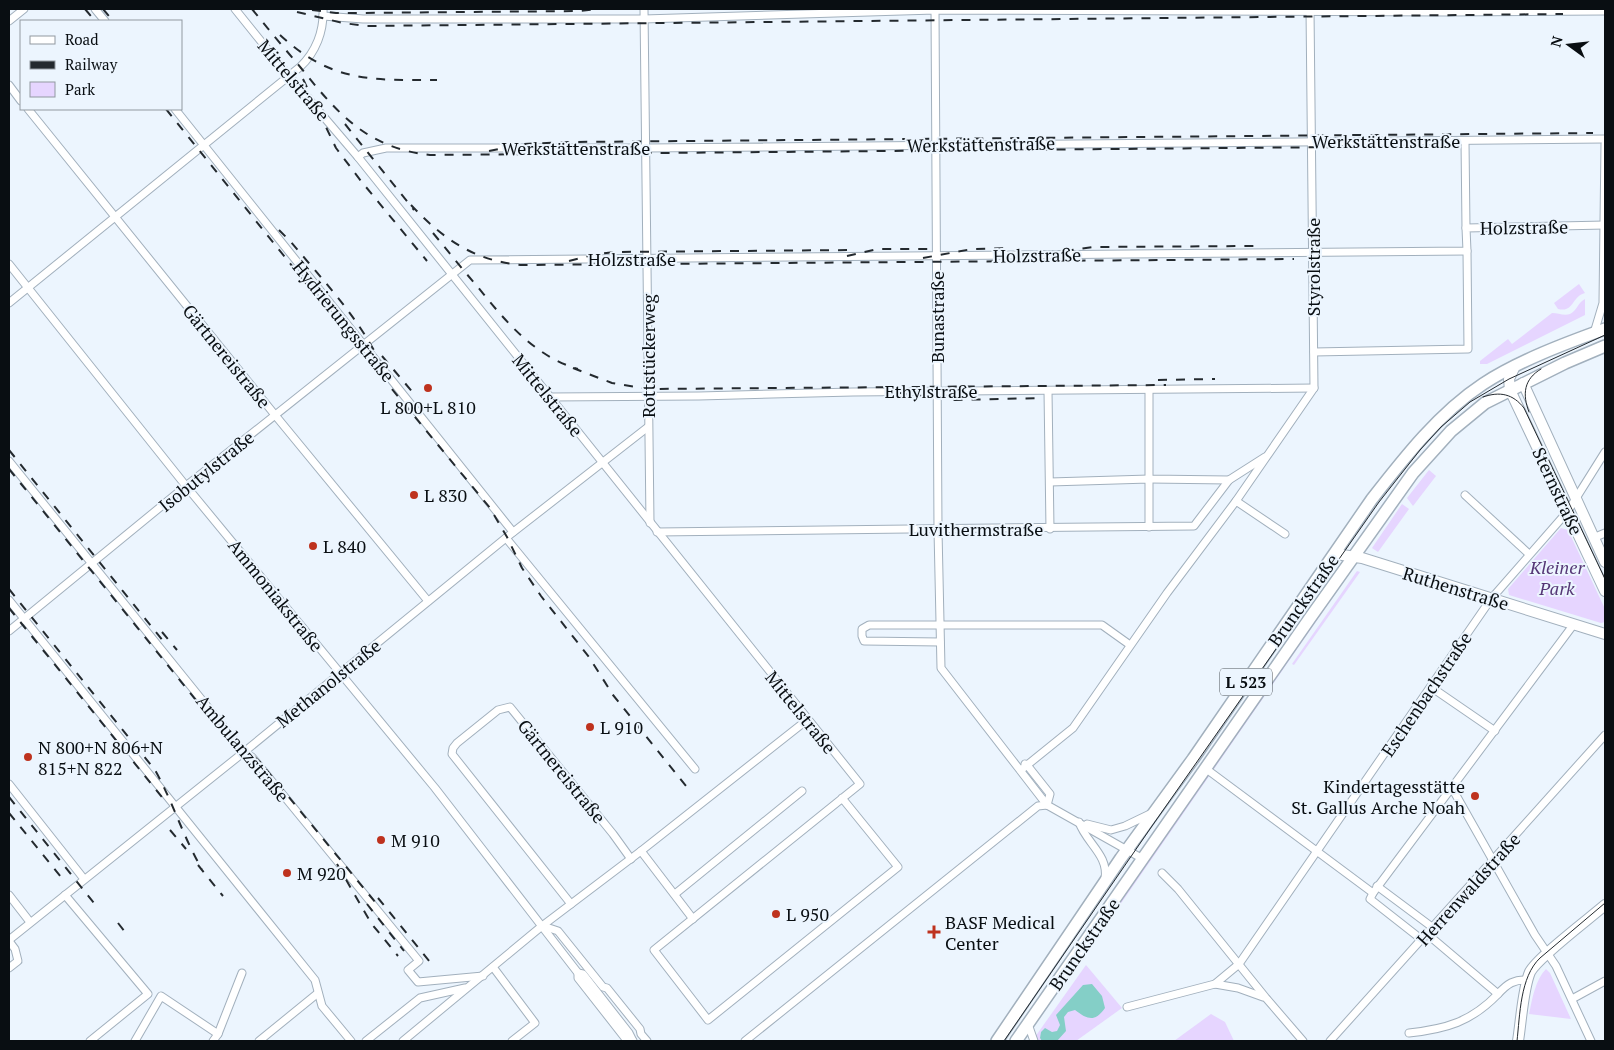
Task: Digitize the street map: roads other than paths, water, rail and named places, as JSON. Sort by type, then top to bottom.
[{"type":"main road","name":"Brunckstraße","points":[[997,1041],[1127,850],[1372,500],[1401,462],[1451,410],[1481,385],[1515,366],[1600,331]]},
{"type":"main road","name":"Brunckstraße","points":[[1016,1041],[1413,473],[1451,431],[1485,403],[1565,363],[1605,346]]},
{"type":"street","points":[[9,21],[24,9]]},
{"type":"street","points":[[95,9],[104,20]]},
{"type":"street","name":"Mittelstraße","points":[[234,9],[289,76],[326,117],[860,784],[842,798]]},
{"type":"street","name":"Rottstückerweg","points":[[644,9],[650,523]]},
{"type":"street","points":[[9,303],[310,58],[319,38],[324,12],[363,19],[644,19],[936,9],[1605,11]]},
{"type":"street","name":"Bunastraße","points":[[936,9],[936,256],[940,625]]},
{"type":"street","name":"Styrolstraße","points":[[1310,10],[1314,388]]},
{"type":"street","points":[[9,85],[20,100]]},
{"type":"street","name":"Gärtnereistraße","points":[[29,110],[428,601]]},
{"type":"street","name":"Hydrierungsstraße","points":[[176,110],[513,532]]},
{"type":"street","name":"Werkstättenstraße","points":[[358,157],[363,153],[386,148],[646,148],[1605,139]]},
{"type":"street","points":[[1465,141],[1466,228]]},
{"type":"street","points":[[1605,144],[1605,248]]},
{"type":"street","name":"Holzstraße","points":[[451,275],[470,260],[1467,251],[1466,228],[1605,225]]},
{"type":"street","points":[[1600,331],[1603,303],[1602,268],[1605,244]]},
{"type":"street","points":[[1314,352],[1468,349],[1467,251]]},
{"type":"street","name":"Ammoniakstraße","points":[[9,264],[186,486],[435,788],[581,974],[578,978],[625,1038],[633,1041],[641,1034]]},
{"type":"street","name":"Isobutylstraße","points":[[9,631],[186,486],[451,275]]},
{"type":"street","points":[[1510,390],[1510,379],[1515,366]]},
{"type":"street","name":"Sternstraße","points":[[1523,384],[1605,562]]},
{"type":"street","points":[[1021,770],[1073,728],[1167,593],[1236,501],[1314,388]]},
{"type":"street","name":"Ethylstraße","points":[[549,396],[699,396],[937,391],[1314,388]]},
{"type":"street","points":[[1149,390],[1149,527]]},
{"type":"street","name":"Sternstraße","points":[[1510,390],[1605,592]]},
{"type":"street","points":[[1048,391],[1050,529]]},
{"type":"street","name":"Methanolstraße","points":[[9,940],[244,752],[513,532],[648,427]]},
{"type":"street","name":"Eschenbachstraße","points":[[1127,1007],[1215,984],[1239,964],[1491,599],[1568,511],[1605,452]]},
{"type":"street","name":"Luvithermstraße","points":[[657,532],[1194,526],[1229,480],[1265,457]]},
{"type":"street","name":"Ambulanzstraße","points":[[9,461],[244,752],[252,757],[419,961],[408,970],[418,982],[483,976]]},
{"type":"street","points":[[1050,482],[1149,479],[1229,480]]},
{"type":"street","points":[[1465,495],[1529,554]]},
{"type":"street","points":[[1236,501],[1285,534]]},
{"type":"street","points":[[1593,538],[1605,533]]},
{"type":"street","points":[[506,538],[695,769]]},
{"type":"street","name":"Ruthenstraße","points":[[1336,554],[1354,556],[1605,634]]},
{"type":"street","points":[[9,600],[315,980],[322,1006],[351,1041]]},
{"type":"street","points":[[1371,896],[1574,624]]},
{"type":"street","points":[[940,642],[864,642],[862,629],[869,625],[1102,625],[1130,645]]},
{"type":"street","points":[[940,625],[941,668],[1048,805],[1143,859]]},
{"type":"street","points":[[1431,687],[1495,731]]},
{"type":"street","name":"Gärtnereistraße","points":[[571,904],[452,754],[453,748],[457,743],[498,710],[510,708],[631,858]]},
{"type":"street","points":[[403,1041],[542,926],[641,851],[807,720]]},
{"type":"street","name":"Herrenwaldstraße","points":[[1330,1041],[1605,736]]},
{"type":"street","points":[[1013,759],[1027,765],[1050,794],[1048,805]]},
{"type":"street","points":[[1206,768],[1318,852],[1371,896],[1498,994]]},
{"type":"street","points":[[9,784],[84,880]]},
{"type":"street","points":[[1452,788],[1535,935],[1556,966],[1591,1041]]},
{"type":"street","points":[[675,894],[802,791]]},
{"type":"street","points":[[842,798],[898,867],[708,1020],[654,950],[693,919],[842,798]]},
{"type":"street","points":[[745,1041],[1038,806],[1048,805]]},
{"type":"street","points":[[1079,822],[1111,830],[1125,826],[1156,810]]},
{"type":"street","points":[[1079,822],[1083,832],[1101,858],[1106,872],[1104,883]]},
{"type":"street","points":[[641,851],[693,919]]},
{"type":"street","points":[[1162,873],[1178,889],[1303,1041]]},
{"type":"street","points":[[1378,886],[1432,927]]},
{"type":"street","points":[[65,894],[148,994],[90,1041]]},
{"type":"street","points":[[9,895],[30,922]]},
{"type":"street","points":[[1518,1041],[1528,980],[1535,965],[1605,905]]},
{"type":"street","name":"Ammoniakstraße","points":[[542,926],[558,931],[603,987],[607,988],[648,1041]]},
{"type":"street","points":[[9,940],[15,949],[18,961],[9,968]]},
{"type":"street","points":[[581,974],[584,963]]},
{"type":"street","points":[[493,967],[535,1023],[512,1041]]},
{"type":"street","points":[[213,1041],[218,1034],[242,973]]},
{"type":"street","points":[[1409,1033],[1452,1026],[1470,1018],[1511,982],[1528,980]]},
{"type":"street","points":[[1572,999],[1605,981]]},
{"type":"street","points":[[1215,984],[1238,988],[1266,998]]},
{"type":"street","points":[[366,1041],[420,998],[468,987]]},
{"type":"street","points":[[259,1041],[318,992]]},
{"type":"street","points":[[135,1041],[161,996],[218,1034]]},
{"type":"street","points":[[1028,1024],[1034,1041]]},
{"type":"tram line","points":[[1004,1041],[1379,502],[1420,450],[1441,427],[1470,402],[1509,379],[1605,335]]},
{"type":"tram line","points":[[1529,412],[1525,393],[1526,387],[1531,377],[1541,369]]},
{"type":"tram line","points":[[1483,397],[1495,394],[1506,395],[1520,403],[1524,408],[1605,579]]},
{"type":"tram line","points":[[1517,1041],[1522,997],[1528,975],[1533,966],[1605,903]]},
{"type":"railway","points":[[85,9],[94,20]]},
{"type":"railway","points":[[103,9],[112,20]]},
{"type":"railway","points":[[252,9],[341,114],[371,137],[388,145],[430,155],[1457,146]]},
{"type":"railway","points":[[312,10],[355,13],[579,11],[599,9]]},
{"type":"railway","points":[[297,12],[343,23],[366,26],[1563,14]]},
{"type":"railway","points":[[280,35],[299,51],[317,62],[354,76],[392,80],[437,80]]},
{"type":"railway","points":[[303,79],[336,148],[427,261]]},
{"type":"railway","points":[[167,110],[358,348],[490,508],[522,568],[541,596],[589,657],[613,695],[686,786]]},
{"type":"railway","points":[[345,124],[414,210]]},
{"type":"railway","points":[[489,151],[523,144],[572,142],[1593,133]]},
{"type":"railway","points":[[411,205],[435,228],[460,246],[489,259],[522,265],[1294,259]]},
{"type":"railway","points":[[279,230],[331,289],[356,322],[368,339],[386,376]]},
{"type":"railway","points":[[433,233],[498,312],[522,336],[548,355],[578,369]]},
{"type":"railway","points":[[1029,256],[1094,247],[1255,246]]},
{"type":"railway","points":[[923,258],[972,249],[1011,248]]},
{"type":"railway","points":[[847,256],[878,249],[928,249]]},
{"type":"railway","points":[[569,261],[615,252],[854,250]]},
{"type":"railway","points":[[382,356],[415,395]]},
{"type":"railway","points":[[573,368],[612,383],[649,389],[1166,385]]},
{"type":"railway","points":[[1158,380],[1215,379]]},
{"type":"railway","points":[[900,393],[955,400],[1042,398]]},
{"type":"railway","points":[[9,450],[164,642]]},
{"type":"railway","points":[[9,469],[199,704],[213,720],[260,762],[380,908]]},
{"type":"railway","points":[[9,589],[155,770],[202,869]]},
{"type":"railway","points":[[9,608],[165,801]]},
{"type":"railway","points":[[162,632],[177,650]]},
{"type":"railway","points":[[9,797],[94,903]]},
{"type":"railway","points":[[9,813],[61,877]]},
{"type":"railway","points":[[170,830],[186,849]]},
{"type":"railway","points":[[337,864],[371,923],[398,956]]},
{"type":"railway","points":[[198,865],[223,896]]},
{"type":"railway","points":[[378,898],[434,967]]},
{"type":"railway","points":[[367,904],[404,951]]},
{"type":"railway","points":[[118,923],[129,937]]},
{"type":"place","name":"L 800+L 810","points":[[428,388]]},
{"type":"place","name":"L 830","points":[[414,495]]},
{"type":"place","name":"L 840","points":[[313,546]]},
{"type":"place","name":"L 910","points":[[590,727]]},
{"type":"place","name":"N 800+N 806+N 815+N 822","points":[[28,757]]},
{"type":"place","name":"Kindertagesstätte St. Gallus Arche Noah","points":[[1475,796]]},
{"type":"place","name":"M 910","points":[[381,840]]},
{"type":"place","name":"M 920","points":[[287,873]]},
{"type":"place","name":"L 950","points":[[776,914]]},
{"type":"place","name":"BASF Medical Center","points":[[934,932]]},
{"type":"park label","name":"Kleiner Park","points":[[1557,577]]}]
